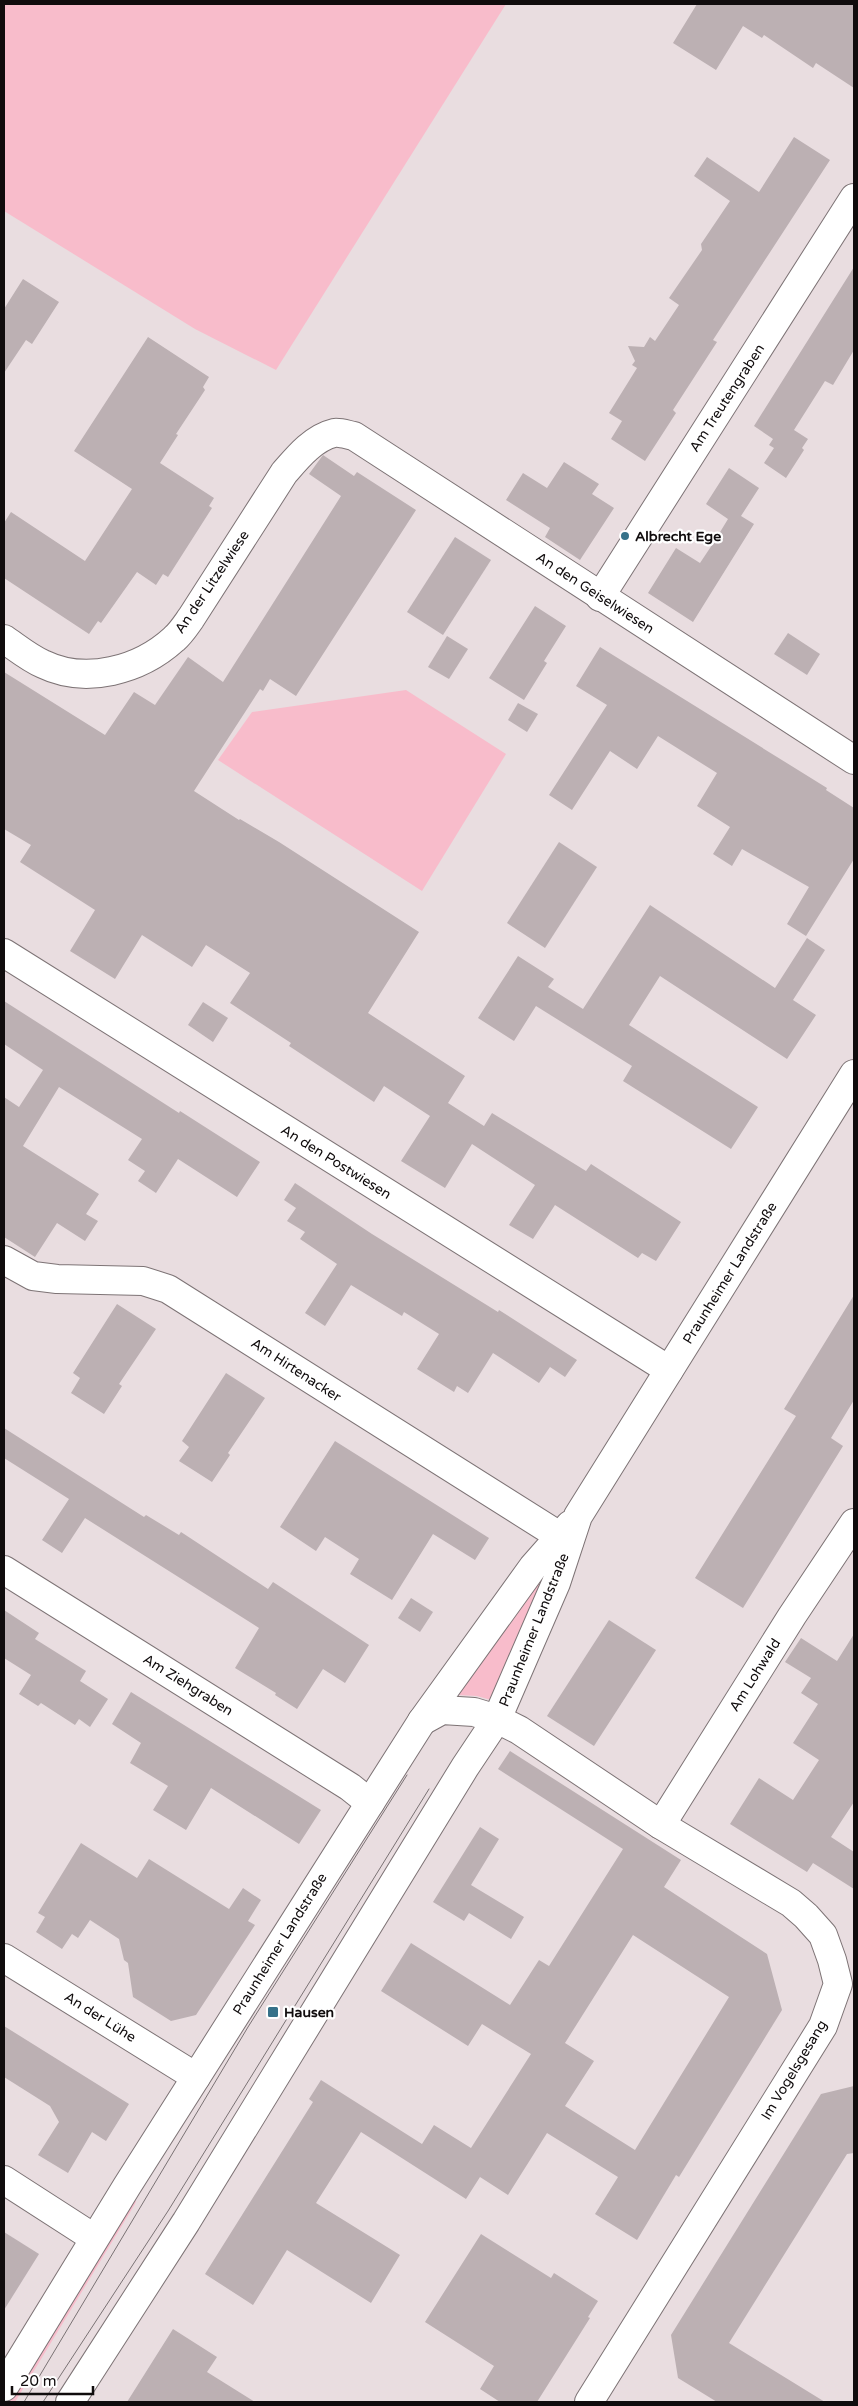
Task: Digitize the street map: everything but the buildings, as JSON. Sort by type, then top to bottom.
[{"type":"street","name":"Am Treutengraben","points":[[600,597],[854,198]]},
{"type":"street","name":"An den Geiselwiesen","points":[[335,433],[354,436],[854,760]]},
{"type":"street","name":"An der Litzelwiese","points":[[4,639],[42,664],[78,674],[122,669],[146,659],[175,638],[191,618],[284,473],[301,453],[318,441],[335,433]]},
{"type":"street","name":"An den Postwiesen","points":[[4,954],[669,1370]]},
{"type":"street","name":"Praunheimer Landstraße","points":[[4,2387],[94,2238],[422,1721],[533,1567],[569,1531],[853,1078]]},
{"type":"street","name":"Am Hirtenacker","points":[[4,1260],[33,1276],[57,1279],[143,1281],[183,1296],[391,1431],[569,1531]]},
{"type":"street","name":"Am Lohwald","points":[[661,1825],[792,1616],[853,1528]]},
{"type":"street","name":"Praunheimer Landstraße","points":[[70,2402],[186,2222],[496,1719],[556,1583],[569,1531]]},
{"type":"street","name":"Am Ziehgraben","points":[[4,1570],[342,1782],[370,1803]]},
{"type":"street","name":"Im Vogelsgesang","points":[[422,1721],[442,1710],[474,1712],[496,1719],[519,1730],[661,1825],[791,1903],[823,1935],[838,1984],[823,2026],[589,2402]]},
{"type":"street","name":"An der Lühe","points":[[4,1958],[196,2076]]},
{"type":"street","points":[[4,2180],[94,2238]]},
{"type":"shaded area","points":[[4,4],[506,4],[276,370],[195,329],[4,211]]},
{"type":"shaded area","points":[[406,690],[506,754],[422,891],[218,760],[252,712]]},
{"type":"shaded area","points":[[550,1559],[557,1563],[491,1700],[477,1696],[458,1695],[456,1693]]},
{"type":"shaded area","points":[[132,2199],[136,2201],[135,2204],[15,2402],[6,2402]]},
{"type":"tram line","points":[[24,2402],[248,2027],[407,1775]]},
{"type":"tram line","points":[[43,2402],[168,2211],[429,1789]]},
{"type":"place","name":"Albrecht Ege","points":[[625,536]]},
{"type":"place","name":"Hausen","points":[[273,2012]]}]
